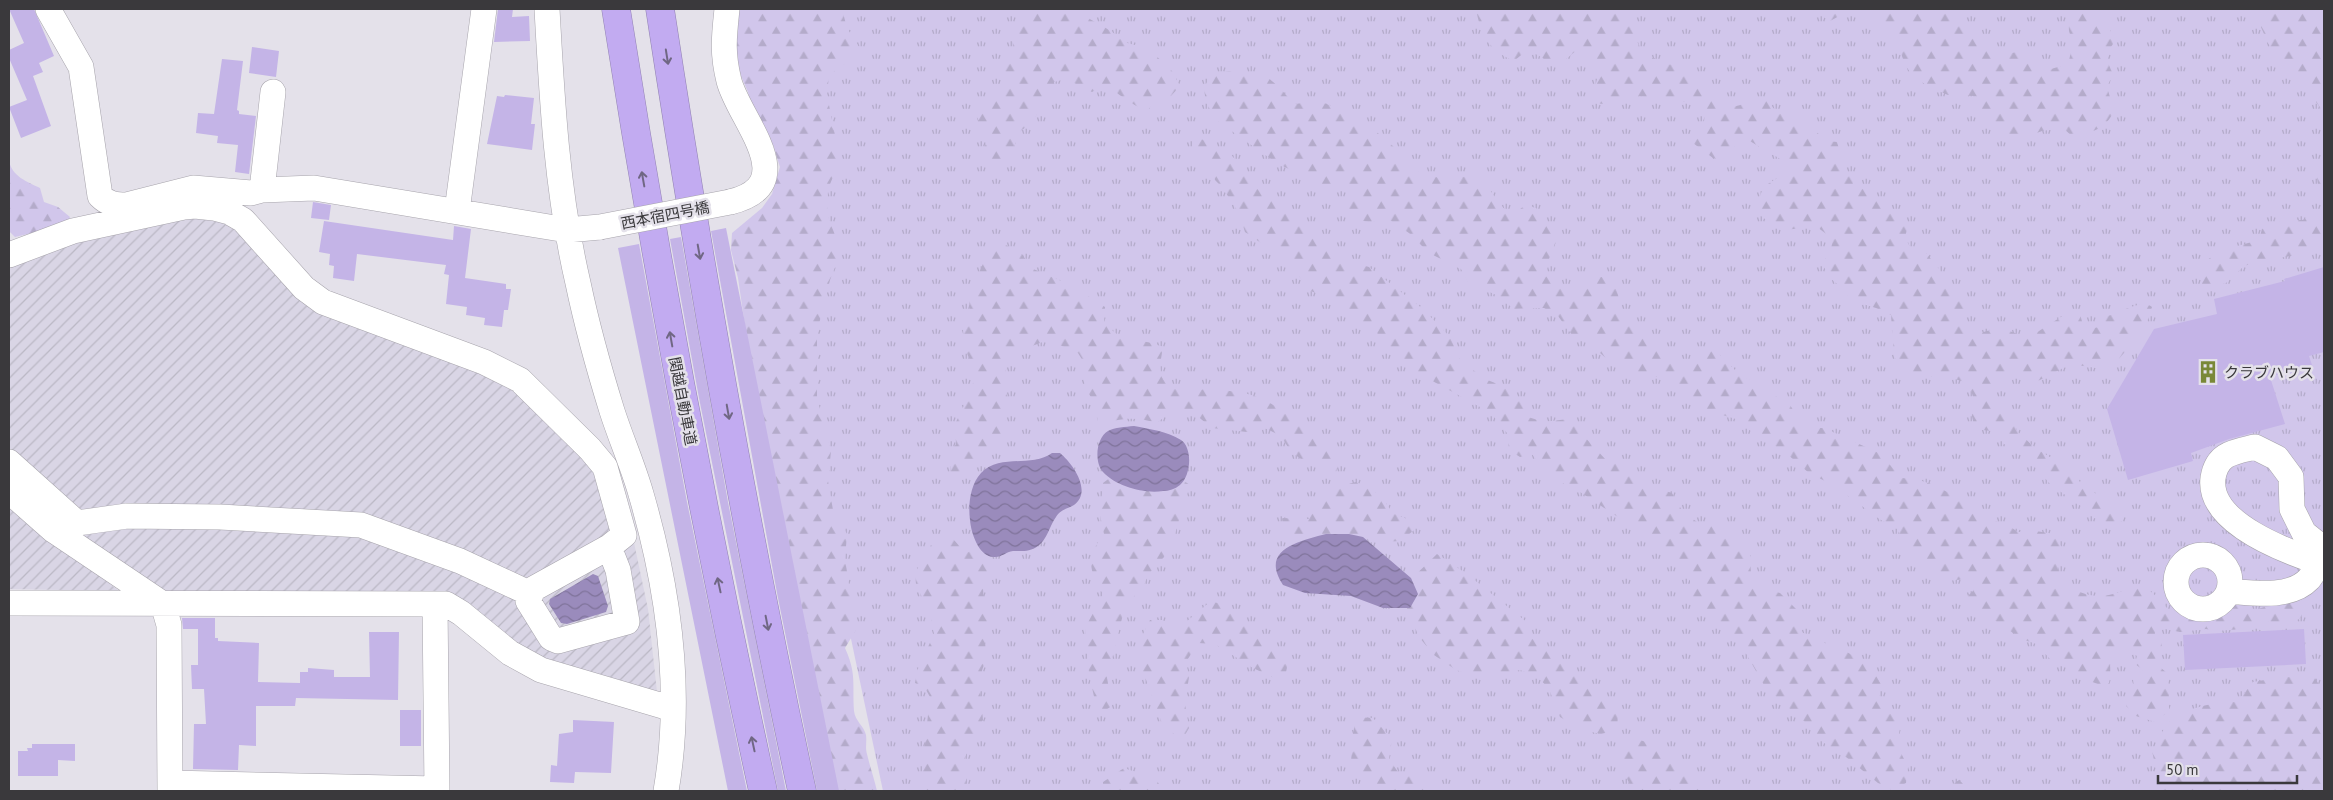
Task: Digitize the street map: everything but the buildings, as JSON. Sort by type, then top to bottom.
[{"type":"highway","name":"関越自動車道","points":[[616,9],[674,355],[703,509],[763,791]]},
{"type":"highway","points":[[660,9],[679,134],[727,407],[782,700],[802,791]]},
{"type":"street","name":"西本宿四号橋","points":[[48,9],[80,67],[100,196],[106,202],[115,205],[126,205],[193,188],[251,193],[262,190],[314,188],[567,230],[600,227],[744,199],[761,187],[764,171],[763,159],[750,121],[730,83],[722,45],[727,9]]},
{"type":"street","points":[[457,211],[484,9]]},
{"type":"street","points":[[547,9],[558,166],[567,230],[593,344],[612,411],[641,495],[662,584],[671,636],[673,708],[666,791]]},
{"type":"street","points":[[262,190],[273,92]]},
{"type":"street","points":[[9,255],[73,231],[184,208],[195,206],[229,212],[243,220],[304,288],[323,302],[484,362],[520,380],[590,449],[605,468],[624,535],[609,547],[533,589],[528,601],[551,638],[558,641],[627,622],[618,570],[609,547]]},
{"type":"street","points":[[2255,447],[2277,458],[2291,477],[2292,509],[2304,533],[2323,558],[2291,553],[2256,536],[2222,509],[2212,485],[2215,466],[2228,454],[2255,447]]},
{"type":"street","points":[[9,462],[77,523]]},
{"type":"street","points":[[9,491],[53,530],[163,604],[170,625],[170,787],[437,790],[435,604]]},
{"type":"street","points":[[53,530],[77,523],[127,516],[220,517],[361,525],[460,562],[531,594]]},
{"type":"street","points":[[2229,591],[2257,593],[2291,591],[2308,580],[2323,558]]},
{"type":"street","points":[[9,603],[446,604],[461,612],[510,653],[541,670],[673,708]]},
{"type":"shaded area","points":[[194,199],[325,296],[542,387],[632,533],[648,609],[657,692],[526,653],[462,602],[166,594],[86,543],[9,474],[9,251]]},
{"type":"shaded area","points":[[9,504],[35,526],[119,591],[9,589]]},
{"type":"green space","points":[[737,9],[842,9],[847,28],[859,47],[850,60],[829,75],[827,95],[840,160],[828,189],[827,213],[841,252],[830,280],[817,332],[817,398],[831,451],[828,481],[833,510],[847,534],[845,559],[856,630],[845,648],[853,673],[854,711],[866,735],[866,752],[877,791],[836,791],[745,326],[738,278],[731,250],[732,233],[762,208],[772,194],[780,167],[773,145],[753,114],[748,92],[737,67]]},
{"type":"green space","points":[[791,9],[2324,9],[2324,791],[883,791],[805,420]]},
{"type":"green space","points":[[1030,9],[1072,9],[1111,31],[1124,42],[1149,49],[1172,71],[1180,86],[1170,97],[1154,103],[1147,111],[1104,85],[1092,92],[1066,79],[1054,82],[1044,103],[1035,116],[1018,133],[1014,148],[992,171],[984,165],[983,154],[987,139],[977,117],[981,106],[997,100],[1002,82],[999,67],[1011,53],[1014,32]]},
{"type":"green space","points":[[1476,9],[1622,9],[1642,52],[1666,64],[1683,66],[1691,71],[1697,82],[1722,98],[1731,107],[1763,97],[1776,111],[1785,116],[1795,116],[1828,141],[1837,142],[1845,169],[1853,179],[1853,186],[1878,196],[1886,210],[1901,218],[1908,226],[1905,237],[1911,249],[1926,253],[1966,298],[1964,312],[1973,336],[1989,330],[2001,329],[2028,338],[2064,315],[2080,314],[2084,329],[2101,327],[2107,316],[2137,305],[2143,304],[2152,307],[2145,328],[2118,360],[2096,368],[2071,364],[2028,386],[2014,371],[1992,396],[2009,415],[2018,432],[2034,447],[2075,473],[2081,484],[2103,500],[2113,503],[2122,512],[2123,521],[2109,524],[2094,518],[2081,506],[2051,485],[2030,461],[2004,444],[2001,430],[1975,429],[1971,412],[1973,397],[1969,383],[1943,376],[1916,377],[1901,368],[1894,356],[1891,315],[1850,300],[1843,289],[1829,277],[1822,263],[1830,253],[1833,239],[1813,224],[1796,229],[1777,227],[1757,212],[1760,196],[1765,187],[1774,180],[1788,174],[1782,160],[1748,140],[1732,148],[1723,161],[1713,158],[1693,143],[1692,129],[1704,122],[1705,110],[1693,103],[1678,101],[1671,108],[1657,98],[1634,96],[1605,104],[1593,103],[1600,65],[1577,50],[1554,66],[1538,55],[1526,51],[1514,61],[1505,57],[1492,47],[1488,41],[1481,27]]},
{"type":"green space","points":[[1818,9],[1846,9],[1843,14],[1830,21],[1817,13]]},
{"type":"green space","points":[[1870,9],[1945,9],[1996,57],[2016,52],[2051,69],[2068,64],[2073,44],[2069,31],[2068,11],[2064,9],[2095,9],[2110,29],[2113,44],[2109,51],[2108,59],[2113,74],[2107,87],[2114,111],[2107,122],[2092,132],[2073,137],[2063,128],[2042,131],[2013,142],[1999,136],[1989,128],[1983,117],[1981,102],[1975,96],[1948,95],[1929,87],[1913,76],[1905,65],[1898,44],[1884,34]]},
{"type":"green space","points":[[2253,9],[2324,9],[2324,113],[2287,62],[2277,56],[2268,43]]},
{"type":"green space","points":[[1229,71],[1250,78],[1267,77],[1294,104],[1320,102],[1344,111],[1380,135],[1396,149],[1413,169],[1423,174],[1440,178],[1481,178],[1499,203],[1512,216],[1525,205],[1536,208],[1546,221],[1554,224],[1557,238],[1549,259],[1546,276],[1556,285],[1568,284],[1578,289],[1583,276],[1603,277],[1609,280],[1617,291],[1621,317],[1667,349],[1683,363],[1689,363],[1692,351],[1707,350],[1718,353],[1740,375],[1757,383],[1765,391],[1788,402],[1799,419],[1809,428],[1824,428],[1881,454],[1901,478],[1916,479],[1934,485],[1968,503],[1991,520],[2006,524],[2018,532],[2036,531],[2054,534],[2063,550],[2057,563],[2061,583],[2066,586],[2084,594],[2097,596],[2109,595],[2136,587],[2141,588],[2153,593],[2175,615],[2180,612],[2207,612],[2212,617],[2219,618],[2228,601],[2237,600],[2245,610],[2258,609],[2293,598],[2300,601],[2302,615],[2299,619],[2284,627],[2266,621],[2241,629],[2217,631],[2206,629],[2180,632],[2155,627],[2155,635],[2161,640],[2162,645],[2154,662],[2167,673],[2169,711],[2155,722],[2136,716],[2126,706],[2134,690],[2133,678],[2142,676],[2142,669],[2135,664],[2137,656],[2124,648],[2118,651],[2110,662],[2109,683],[2103,686],[2082,678],[2073,670],[2052,661],[2036,644],[2022,639],[1988,616],[1970,611],[1962,601],[1973,591],[1978,581],[1972,579],[1948,580],[1937,577],[1933,567],[1908,550],[1896,527],[1881,520],[1833,485],[1809,473],[1786,453],[1753,433],[1739,420],[1706,410],[1663,377],[1640,376],[1608,360],[1599,352],[1596,338],[1572,335],[1558,316],[1544,308],[1514,309],[1496,295],[1468,282],[1461,269],[1429,253],[1409,233],[1388,219],[1366,222],[1357,218],[1347,209],[1347,193],[1339,184],[1324,187],[1275,162],[1216,120],[1206,102],[1204,89],[1210,75]]},
{"type":"green space","points":[[1194,136],[1213,144],[1232,156],[1247,171],[1255,187],[1267,197],[1313,228],[1351,262],[1369,267],[1423,309],[1450,337],[1460,360],[1485,379],[1515,391],[1528,417],[1544,422],[1568,419],[1606,460],[1627,463],[1646,485],[1672,493],[1683,512],[1700,524],[1716,527],[1742,541],[1750,554],[1751,575],[1761,588],[1780,593],[1797,610],[1796,624],[1803,633],[1815,636],[1832,648],[1845,651],[1870,665],[1881,684],[1879,695],[1900,728],[1897,745],[1908,767],[1906,783],[1892,790],[1878,783],[1846,757],[1814,735],[1806,723],[1765,687],[1743,648],[1712,617],[1694,606],[1688,569],[1633,527],[1577,490],[1556,480],[1543,469],[1532,454],[1520,457],[1509,450],[1507,433],[1491,413],[1416,372],[1384,347],[1378,334],[1334,301],[1311,291],[1286,260],[1245,232],[1239,213],[1222,187],[1215,180],[1209,165],[1196,157],[1192,147]]},
{"type":"green space","points":[[9,161],[17,175],[40,188],[44,202],[58,207],[70,217],[66,225],[15,237],[9,231]]},
{"type":"green space","points":[[2324,170],[2324,199],[2319,193],[2317,177]]},
{"type":"green space","points":[[2324,206],[2324,245],[2298,255],[2259,261],[2244,266],[2226,283],[2202,291],[2201,282],[2206,261],[2219,251],[2259,240],[2262,229],[2281,221],[2302,220],[2322,215]]},
{"type":"green space","points":[[992,242],[1006,245],[1022,254],[1031,268],[1073,286],[1105,307],[1104,323],[1120,337],[1163,347],[1161,375],[1170,387],[1182,390],[1214,389],[1244,393],[1258,397],[1284,412],[1339,462],[1335,476],[1323,475],[1311,461],[1301,459],[1291,452],[1281,436],[1265,428],[1247,432],[1212,428],[1196,415],[1170,412],[1157,423],[1142,419],[1128,419],[1098,425],[1096,406],[1085,387],[1083,361],[1078,353],[1048,340],[1008,355],[1004,386],[1009,401],[1005,422],[996,447],[983,462],[963,477],[951,475],[950,455],[956,444],[955,424],[970,393],[976,373],[964,347],[963,328],[970,314],[969,297]]},
{"type":"green space","points":[[1119,471],[1172,473],[1190,485],[1174,537],[1164,557],[1149,574],[1142,588],[1125,606],[1111,663],[1106,672],[1112,706],[1104,711],[1095,701],[1089,674],[1085,628],[1103,594],[1094,578],[1091,563],[1094,549],[1104,534],[1100,515],[1103,483]]},
{"type":"green space","points":[[1356,482],[1378,494],[1386,502],[1392,513],[1405,518],[1414,530],[1401,541],[1310,545],[1284,533],[1282,518],[1309,519],[1312,509],[1332,488]]},
{"type":"green space","points":[[943,538],[953,539],[966,553],[985,545],[989,549],[994,564],[985,584],[983,594],[994,614],[985,639],[986,659],[979,679],[983,720],[974,733],[965,758],[967,775],[965,791],[923,791],[922,769],[930,697],[925,688],[915,683],[917,671],[934,634],[931,617],[916,584],[915,573],[931,545]]},
{"type":"green space","points":[[1437,554],[1467,574],[1529,624],[1529,636],[1618,713],[1617,730],[1601,734],[1582,730],[1560,717],[1549,689],[1538,677],[1520,670],[1480,678],[1456,670],[1434,655],[1419,637],[1401,594],[1404,586]]},
{"type":"green space","points":[[1211,601],[1230,607],[1262,640],[1283,653],[1288,663],[1286,672],[1274,678],[1253,668],[1215,644],[1198,643],[1186,662],[1189,677],[1185,703],[1189,728],[1182,740],[1163,726],[1140,663],[1142,636],[1150,620],[1162,620],[1180,627]]},
{"type":"green space","points":[[2313,675],[2324,693],[2324,791],[2158,791],[2159,782],[2152,751],[2166,725],[2174,718],[2200,707],[2237,702],[2253,682]]},
{"type":"green space","points":[[1355,717],[1373,718],[1392,739],[1389,759],[1398,772],[1425,779],[1430,791],[1372,791],[1355,775],[1351,761]]},
{"type":"green space","points":[[1631,739],[1640,740],[1654,746],[1713,791],[1632,791],[1613,755]]},
{"type":"green space","points":[[1124,768],[1156,779],[1163,791],[1103,791],[1103,782]]},
{"type":"green space","points":[[1959,780],[1971,791],[1950,791],[1950,786]]},
{"type":"water","points":[[1134,426],[1170,434],[1185,444],[1189,455],[1189,462],[1184,481],[1180,485],[1165,491],[1139,490],[1122,485],[1103,472],[1097,456],[1099,444],[1104,434],[1120,427]]},
{"type":"water","points":[[1052,453],[1060,453],[1075,470],[1082,492],[1079,499],[1074,505],[1058,514],[1044,540],[1035,548],[1026,551],[1013,551],[997,557],[984,553],[974,538],[970,520],[971,495],[977,478],[989,467],[997,464],[1035,460]]},
{"type":"water","points":[[1326,534],[1349,534],[1363,537],[1411,578],[1418,594],[1410,608],[1383,608],[1351,596],[1305,593],[1283,585],[1277,573],[1276,563],[1279,555],[1295,544]]},
{"type":"water","points":[[593,574],[598,576],[608,606],[606,612],[567,624],[561,623],[549,604],[550,599]]},
{"type":"place","name":"クラブハウス","points":[[2208,372]]}]
